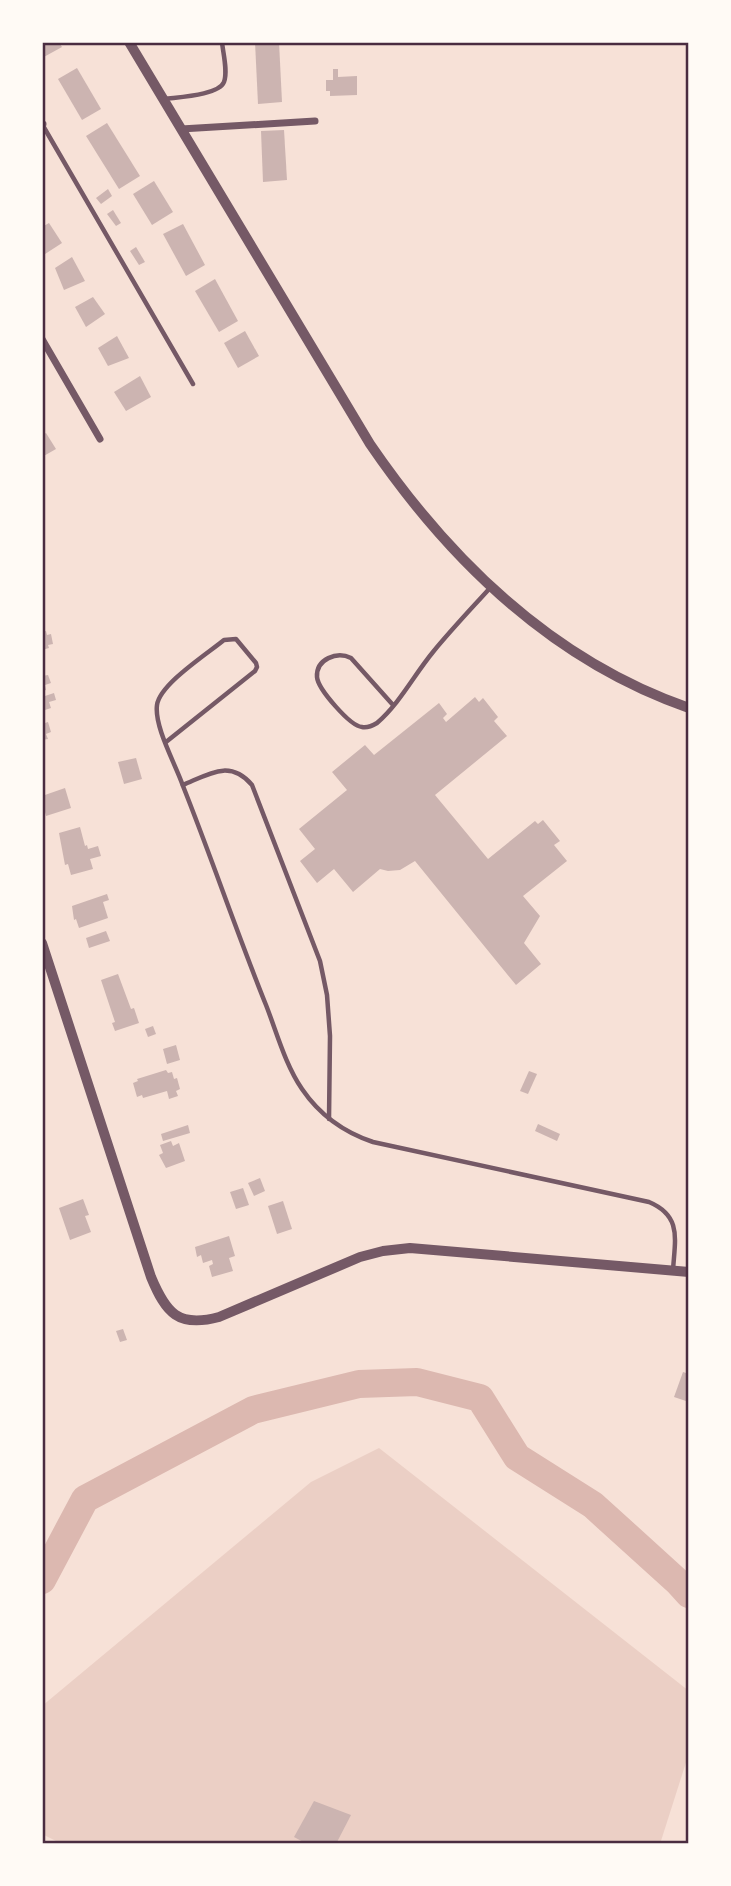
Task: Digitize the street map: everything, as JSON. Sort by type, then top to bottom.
[{"type":"street","points":[[129,42],[370,444],[400,489],[425,519],[490,588],[546,633],[587,659],[689,708]]},
{"type":"street","points":[[181,129],[315,121]]},
{"type":"street","points":[[42,339],[100,439]]},
{"type":"street","points":[[42,943],[151,1277],[161,1301],[181,1318],[204,1321],[219,1317],[360,1257],[410,1248],[689,1272]]},
{"type":"lane","points":[[163,99],[214,91],[223,86],[226,79],[222,42]]},
{"type":"lane","points":[[42,124],[193,384]]},
{"type":"lane","points":[[394,705],[351,658],[344,654],[335,654],[319,667],[317,676],[320,685],[348,721],[363,728],[374,726],[394,705],[432,653],[490,588]]},
{"type":"lane","points":[[166,742],[255,671],[256,663],[236,639],[225,640],[164,690],[157,706],[157,717],[166,742],[294,1076],[311,1101],[329,1119],[359,1138],[663,1208],[673,1223],[675,1232],[673,1270]]},
{"type":"lane","points":[[183,785],[218,771],[229,770],[240,773],[253,785],[320,961],[327,995],[330,1036],[329,1119]]},
{"type":"shaded area","points":[[379,1448],[689,1691],[689,1753],[660,1844],[62,1844],[42,1834],[42,1706],[311,1482]]},
{"type":"building","points":[[42,42],[59,42],[62,47],[42,58]]},
{"type":"building","points":[[255,42],[279,42],[282,102],[258,104]]},
{"type":"building","points":[[77,68],[101,109],[82,120],[58,79]]},
{"type":"building","points":[[333,69],[338,69],[338,77],[357,76],[357,95],[330,96],[330,91],[326,91],[326,80],[333,80]]},
{"type":"building","points":[[107,123],[140,176],[119,189],[86,136]]},
{"type":"building","points":[[284,130],[287,180],[263,182],[261,131]]},
{"type":"building","points":[[154,181],[173,212],[152,225],[133,194]]},
{"type":"building","points":[[108,189],[112,196],[101,204],[96,198]]},
{"type":"building","points":[[113,210],[121,223],[116,226],[107,214]]},
{"type":"building","points":[[49,223],[62,243],[42,256],[42,227]]},
{"type":"building","points":[[183,224],[205,265],[186,276],[163,234]]},
{"type":"building","points":[[136,247],[145,262],[139,265],[130,251]]},
{"type":"building","points":[[72,257],[85,281],[64,290],[55,268]]},
{"type":"building","points":[[215,279],[238,321],[219,332],[195,291]]},
{"type":"building","points":[[93,297],[105,314],[86,327],[75,307]]},
{"type":"building","points":[[245,331],[259,356],[238,368],[224,343]]},
{"type":"building","points":[[117,336],[129,358],[108,366],[98,348]]},
{"type":"building","points":[[140,376],[151,397],[126,411],[114,392]]},
{"type":"building","points":[[46,433],[56,449],[42,457],[42,435]]},
{"type":"building","points":[[46,631],[47,635],[51,634],[53,644],[42,650],[42,632]]},
{"type":"building","points":[[48,675],[51,683],[45,685],[46,690],[42,691],[42,676]]},
{"type":"building","points":[[54,693],[56,700],[49,702],[51,708],[42,711],[42,697]]},
{"type":"building","points":[[475,697],[479,702],[483,698],[498,717],[494,721],[507,736],[435,795],[488,859],[535,821],[538,824],[543,820],[560,841],[554,845],[567,861],[523,896],[540,916],[524,943],[541,964],[516,985],[415,861],[400,870],[380,869],[353,892],[334,869],[317,883],[300,861],[315,849],[299,829],[347,790],[332,772],[365,745],[374,755],[439,703],[447,714],[443,718],[446,722]]},
{"type":"building","points":[[48,722],[51,732],[46,734],[48,739],[42,740],[42,724]]},
{"type":"building","points":[[136,758],[142,779],[124,784],[118,762]]},
{"type":"building","points":[[65,788],[71,808],[46,816],[45,812],[42,813],[42,796]]},
{"type":"building","points":[[80,827],[85,846],[87,845],[88,849],[98,846],[101,856],[90,859],[93,869],[71,875],[68,864],[65,865],[59,833]]},
{"type":"building","points":[[107,894],[109,900],[103,902],[108,918],[79,928],[76,919],[74,920],[72,906]]},
{"type":"building","points":[[106,931],[110,941],[89,948],[86,938]]},
{"type":"building","points":[[118,974],[139,1023],[115,1031],[112,1023],[115,1022],[101,980]]},
{"type":"building","points":[[153,1026],[156,1034],[148,1037],[145,1029]]},
{"type":"building","points":[[176,1045],[180,1060],[167,1064],[163,1049]]},
{"type":"building","points":[[166,1070],[168,1073],[172,1072],[174,1079],[177,1078],[180,1089],[176,1091],[178,1096],[169,1099],[167,1091],[143,1098],[142,1095],[137,1097],[133,1083],[138,1081],[137,1079]]},
{"type":"building","points":[[529,1071],[537,1074],[528,1094],[520,1091]]},
{"type":"building","points":[[538,1124],[560,1134],[557,1141],[535,1131]]},
{"type":"building","points":[[188,1125],[190,1133],[163,1141],[161,1134]]},
{"type":"building","points":[[171,1141],[173,1146],[179,1143],[185,1161],[166,1168],[159,1155],[163,1153],[160,1145]]},
{"type":"building","points":[[260,1178],[265,1191],[254,1196],[248,1183]]},
{"type":"building","points":[[243,1188],[249,1205],[236,1209],[230,1192]]},
{"type":"building","points":[[83,1199],[91,1232],[70,1240],[59,1208]]},
{"type":"building","points":[[283,1201],[292,1229],[277,1234],[268,1206]]},
{"type":"building","points":[[229,1236],[235,1256],[229,1258],[233,1271],[212,1277],[209,1266],[213,1264],[212,1260],[203,1263],[201,1255],[197,1257],[195,1247]]},
{"type":"building","points":[[123,1329],[127,1340],[120,1342],[116,1331]]},
{"type":"building","points":[[683,1372],[689,1374],[689,1402],[674,1397]]},
{"type":"building","points":[[314,1801],[351,1815],[336,1844],[307,1844],[294,1837]]},
{"type":"waterway","points":[[42,1580],[85,1499],[253,1410],[359,1384],[417,1382],[480,1398],[517,1457],[593,1505],[689,1594]]}]
